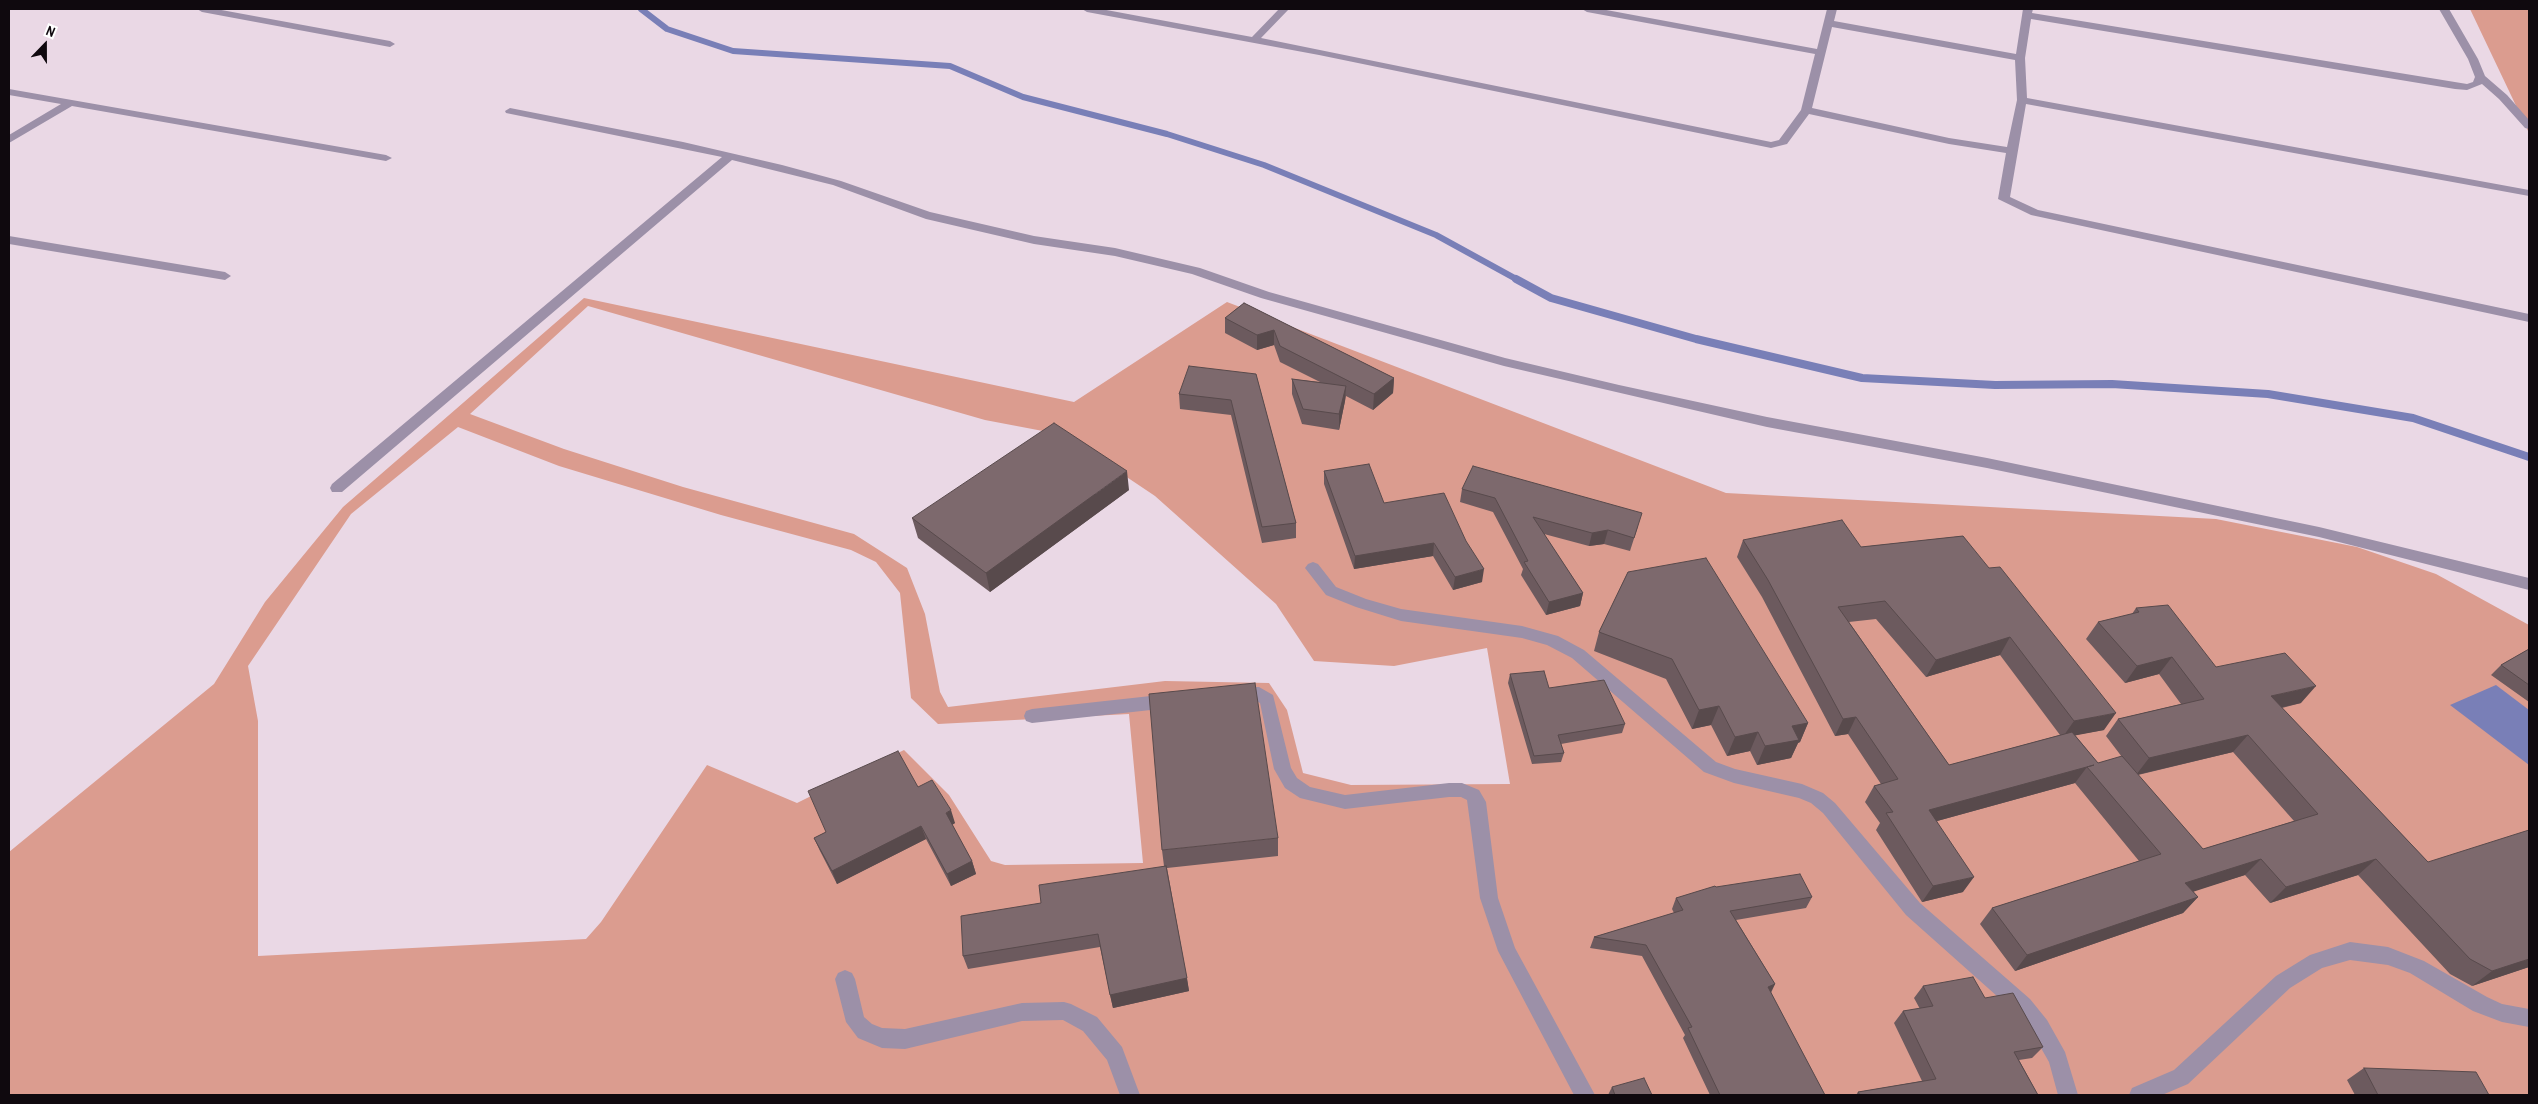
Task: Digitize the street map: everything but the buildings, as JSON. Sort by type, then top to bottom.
[{"type":"street","points":[[202,9],[390,44]]},
{"type":"street","points":[[1087,9],[1518,92],[1771,146],[1783,142],[1806,110],[1819,52],[1832,9]]},
{"type":"street","points":[[1254,40],[1284,9]]},
{"type":"street","points":[[1588,9],[1819,52]]},
{"type":"street","points":[[2444,9],[2473,59],[2480,77],[2504,97],[2529,126]]},
{"type":"street","points":[[2480,77],[2477,84],[2468,88],[2028,12],[2020,58],[2022,100],[2004,189],[2004,198],[2036,213],[2529,318]]},
{"type":"street","points":[[1829,23],[2020,58]]},
{"type":"street","points":[[9,92],[386,158]]},
{"type":"street","points":[[2022,100],[2529,193]]},
{"type":"street","points":[[9,140],[70,103]]},
{"type":"street","points":[[1806,110],[1949,140],[2012,151]]},
{"type":"street","points":[[510,111],[730,156],[837,184],[926,215],[1034,240],[1115,252],[1196,271],[1266,295],[1504,362],[1766,422],[1987,463],[2318,532],[2529,584]]},
{"type":"street","points":[[337,488],[730,156]]},
{"type":"street","points":[[9,240],[225,276]]},
{"type":"street","points":[[1313,568],[1331,591],[1369,606],[1401,615],[1522,632],[1552,640],[1578,654],[1710,767],[1734,776],[1802,791],[1817,798],[1829,808],[1913,909],[2023,1006],[2040,1027],[2058,1059],[2068,1095]]},
{"type":"street","points":[[1218,696],[1247,693],[1259,694],[1267,700],[1283,768],[1291,783],[1306,794],[1344,802],[1449,790],[1462,790],[1473,795],[1477,802],[1489,898],[1507,951],[1585,1095]]},
{"type":"street","points":[[1032,716],[1188,699]]},
{"type":"street","points":[[2139,1095],[2181,1077],[2283,982],[2317,961],[2350,951],[2388,956],[2417,967],[2480,1004],[2502,1013],[2529,1018]]},
{"type":"street","points":[[845,980],[856,1022],[865,1031],[882,1038],[905,1038],[1022,1012],[1064,1011],[1090,1024],[1115,1054],[1130,1095]]},
{"type":"shaded area","points":[[2470,9],[2529,9],[2529,133]]},
{"type":"shaded area","points":[[584,298],[1074,402],[1227,302],[1726,493],[2216,519],[2357,547],[2436,574],[2529,625],[2529,1095],[9,1095],[9,852],[214,684],[265,602],[343,507]],"holes":[[[588,306],[985,420],[1064,435],[1155,496],[1276,604],[1314,661],[1394,666],[1487,648],[1510,784],[1351,785],[1303,773],[1287,710],[1269,683],[1165,681],[948,707],[940,692],[925,614],[907,568],[854,534],[683,487],[564,449],[470,414]],[[458,427],[559,466],[721,515],[851,550],[876,562],[900,593],[911,698],[938,724],[1129,714],[1143,863],[1005,865],[991,861],[949,795],[904,750],[797,803],[707,765],[601,922],[586,939],[258,956],[258,721],[248,666],[351,514]]]},
{"type":"water","points":[[2496,685],[2529,710],[2529,765],[2450,705]]},
{"type":"waterway","points":[[641,9],[667,29],[733,51],[950,66],[1023,97],[1167,134],[1264,165],[1436,235],[1518,280]]},
{"type":"waterway","points":[[1516,279],[1551,298],[1696,339],[1862,378],[1995,385],[2112,384],[2268,394],[2413,418],[2529,457]]}]
